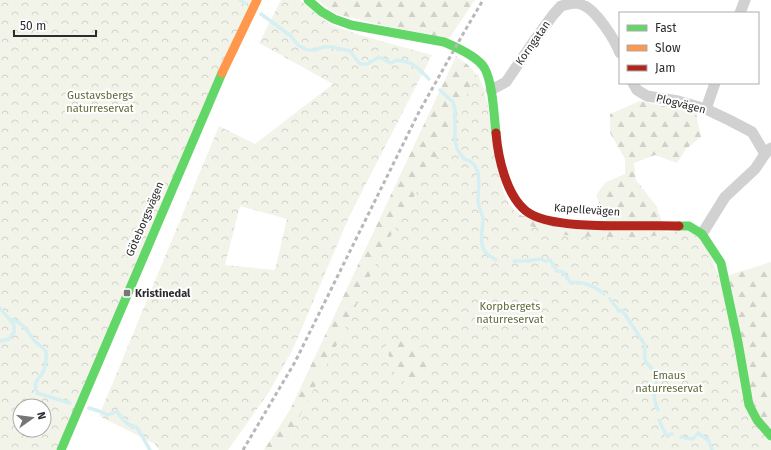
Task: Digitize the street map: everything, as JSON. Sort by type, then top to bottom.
[{"type":"street","name":"Göteborgsvägen","points":[[61,450],[199,124],[230,54],[257,0]]},
{"type":"street","name":"Kapellevägen","points":[[308,0],[322,12],[351,26],[444,42],[479,62],[485,69],[491,90],[496,138],[510,193],[519,205],[531,215],[558,223],[596,225],[666,224],[689,226],[702,234]]},
{"type":"street","points":[[740,12],[745,0]]},
{"type":"street","name":"Korngatan","points":[[491,90],[506,82],[534,41],[561,6],[575,2]]},
{"type":"street","points":[[575,2],[589,8],[604,25],[619,51]]},
{"type":"street","name":"Plogvägen","points":[[634,84],[637,90],[648,96],[678,101],[706,109],[752,132],[768,151]]},
{"type":"street","points":[[706,109],[715,84]]},
{"type":"street","points":[[768,151],[755,169],[725,197],[702,234],[721,263],[738,342],[749,405],[758,420],[771,436]]},
{"type":"green space","name":"Gustavsbergs naturreservat","points":[[0,0],[254,0],[56,450],[0,450]]},
{"type":"green space","points":[[281,0],[300,0],[329,24],[363,36],[432,55],[349,217],[293,349],[269,392],[228,450],[159,450],[155,444],[99,416],[219,126],[255,144],[333,84],[259,43]],"holes":[[[240,206],[287,219],[275,270],[225,265]]]},
{"type":"green space","points":[[317,0],[475,0],[448,40],[336,14]]},
{"type":"green space","name":"Emaus naturreservat","points":[[456,56],[474,71],[485,91],[501,186],[509,205],[522,216],[608,224],[596,195],[606,182],[625,174],[625,159],[610,133],[610,114],[640,101],[696,113],[701,137],[686,149],[677,163],[655,155],[634,163],[636,180],[657,207],[665,232],[689,230],[707,246],[719,278],[771,262],[771,427],[722,450],[264,450],[290,410]]},
{"type":"green space","name":"Korpbergets naturreservat","points":[[478,72],[493,130],[503,194],[523,224],[564,235],[629,239],[688,232],[707,253],[725,302],[741,388],[771,442],[771,450],[280,450],[293,429],[344,331],[383,249],[432,166]],"holes":[[[406,338],[432,353],[426,376],[407,384],[393,371],[386,345]]]},
{"type":"waterway","points":[[240,0],[245,3]]},
{"type":"waterway","points":[[261,14],[291,36],[298,45],[307,50],[332,47],[350,51],[360,64],[367,64],[379,57],[391,63],[396,60],[407,62],[418,68],[429,79]]},
{"type":"waterway","points":[[440,90],[453,102],[455,110],[455,140],[457,149],[464,159],[475,165],[477,170],[479,183],[478,201],[483,219],[482,243],[486,253],[496,260]]},
{"type":"waterway","points":[[514,261],[541,259],[545,261],[550,260],[557,271],[563,272],[571,283],[579,282],[597,289],[604,294]]},
{"type":"waterway","points":[[610,299],[619,311],[622,310],[645,345],[645,360],[657,375],[654,396],[658,410]]},
{"type":"waterway","points":[[0,308],[14,325],[14,332],[9,339],[0,341]]},
{"type":"waterway","points":[[10,319],[23,326],[34,341],[46,352],[44,370],[35,385],[37,393],[70,403]]},
{"type":"waterway","points":[[89,408],[108,415],[117,411],[127,424],[136,427],[150,450]]},
{"type":"waterway","points":[[659,420],[666,435],[672,434]]},
{"type":"waterway","points":[[681,437],[693,439],[698,433],[709,441],[712,450]]},
{"type":"railway","points":[[243,450],[295,362],[419,112],[483,0]]},
{"type":"traffic: fast","points":[[308,0],[322,12],[334,19],[351,25],[444,42],[478,60],[485,69],[490,83],[496,133]]},
{"type":"traffic: fast","points":[[61,450],[222,73]]},
{"type":"traffic: fast","points":[[679,226],[689,226],[702,234],[721,263],[738,342],[749,405],[757,420],[771,436]]},
{"type":"traffic: slow","points":[[222,73],[257,0]]},
{"type":"traffic: jam","points":[[496,133],[501,164],[508,186],[519,204],[526,211],[539,218],[556,222],[599,226],[679,226]]},
{"type":"place","name":"Kristinedal","points":[[127,293]]}]
